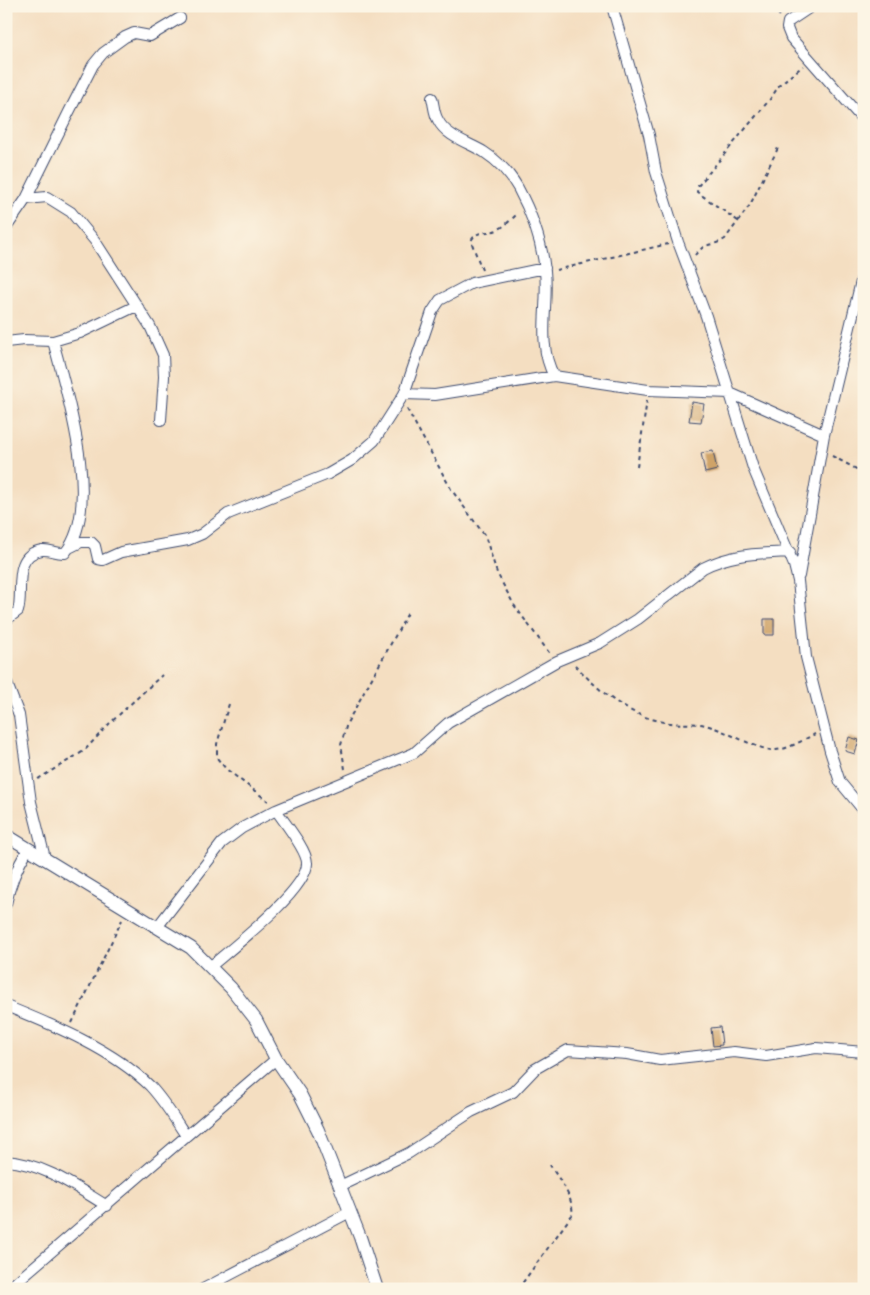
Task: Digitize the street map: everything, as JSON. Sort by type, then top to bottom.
[{"type":"street","points":[[612,6],[649,135],[656,172],[678,242],[730,392],[753,468],[790,552],[798,581],[806,657],[824,730],[840,782],[864,810]]},
{"type":"street","points":[[812,6],[788,22],[787,28],[791,38],[864,121]]},
{"type":"street","points":[[6,228],[26,199],[77,96],[102,53],[125,37],[134,33],[150,36],[180,18]]},
{"type":"street","points":[[432,98],[438,122],[461,140],[494,158],[517,186],[537,230],[545,270],[544,341],[547,364],[554,376]]},
{"type":"street","points":[[26,199],[36,196],[47,197],[71,212],[91,235],[158,341],[163,355],[164,377],[161,420]]},
{"type":"street","points":[[798,581],[824,435],[864,269]]},
{"type":"street","points":[[6,620],[18,611],[20,605],[19,587],[25,560],[31,554],[42,550],[63,554],[70,547],[81,542],[90,542],[95,546],[98,559],[103,560],[121,552],[188,540],[202,534],[228,514],[328,474],[352,460],[374,441],[403,396],[432,312],[440,300],[472,284],[545,270]]},
{"type":"street","points":[[6,342],[24,340],[53,341],[80,333],[136,306]]},
{"type":"street","points":[[53,341],[75,428],[81,471],[82,506],[79,527],[70,547]]},
{"type":"street","points":[[403,396],[436,395],[554,376],[648,390],[730,392],[824,435]]},
{"type":"street","points":[[158,926],[222,843],[242,828],[276,810],[414,753],[448,723],[557,661],[569,658],[600,642],[638,619],[703,568],[714,562],[730,556],[790,552]]},
{"type":"street","points":[[6,681],[20,724],[28,786],[45,858]]},
{"type":"street","points":[[212,966],[287,898],[301,882],[305,873],[306,855],[276,810]]},
{"type":"street","points":[[6,835],[158,926],[191,948],[212,966],[256,1020],[276,1059],[304,1101],[318,1130],[340,1186],[377,1289]]},
{"type":"street","points":[[6,904],[13,876],[28,849]]},
{"type":"street","points":[[6,1006],[68,1032],[100,1050],[149,1086],[186,1136]]},
{"type":"street","points":[[340,1186],[410,1153],[471,1112],[513,1092],[535,1069],[568,1050],[627,1054],[660,1060],[734,1052],[766,1056],[816,1048],[864,1052]]},
{"type":"street","points":[[8,1289],[276,1059]]},
{"type":"street","points":[[6,1161],[25,1163],[55,1174],[107,1206]]},
{"type":"street","points":[[203,1289],[350,1212]]},
{"type":"path","points":[[738,221],[697,192],[698,186],[771,98],[780,84],[811,61]]},
{"type":"path","points":[[687,265],[706,244],[721,242],[725,239],[750,205],[779,146]]},
{"type":"path","points":[[487,281],[471,240],[478,232],[500,229],[526,205]]},
{"type":"path","points":[[545,270],[678,242]]},
{"type":"path","points":[[637,467],[648,390]]},
{"type":"path","points":[[403,396],[451,489],[485,536],[497,573],[514,604],[538,640],[557,661]]},
{"type":"path","points":[[821,450],[864,473]]},
{"type":"path","points":[[347,782],[341,744],[343,733],[356,704],[409,611]]},
{"type":"path","points":[[569,658],[614,702],[623,708],[653,720],[712,727],[765,750],[784,748],[824,730]]},
{"type":"path","points":[[28,786],[84,751],[109,724],[162,675]]},
{"type":"path","points":[[229,704],[217,744],[219,763],[262,795],[276,810]]},
{"type":"path","points":[[68,1032],[87,988],[128,909]]},
{"type":"path","points":[[518,1289],[572,1214],[571,1202],[550,1165]]},
{"type":"building","points":[[692,402],[704,404],[701,422],[689,421]]},
{"type":"building","points":[[713,451],[717,470],[705,473],[701,453]]},
{"type":"building","points":[[764,619],[774,619],[774,635],[764,635]]},
{"type":"building","points":[[849,737],[859,740],[855,754],[845,751]]},
{"type":"building","points":[[720,1027],[722,1045],[713,1046],[711,1028]]}]
